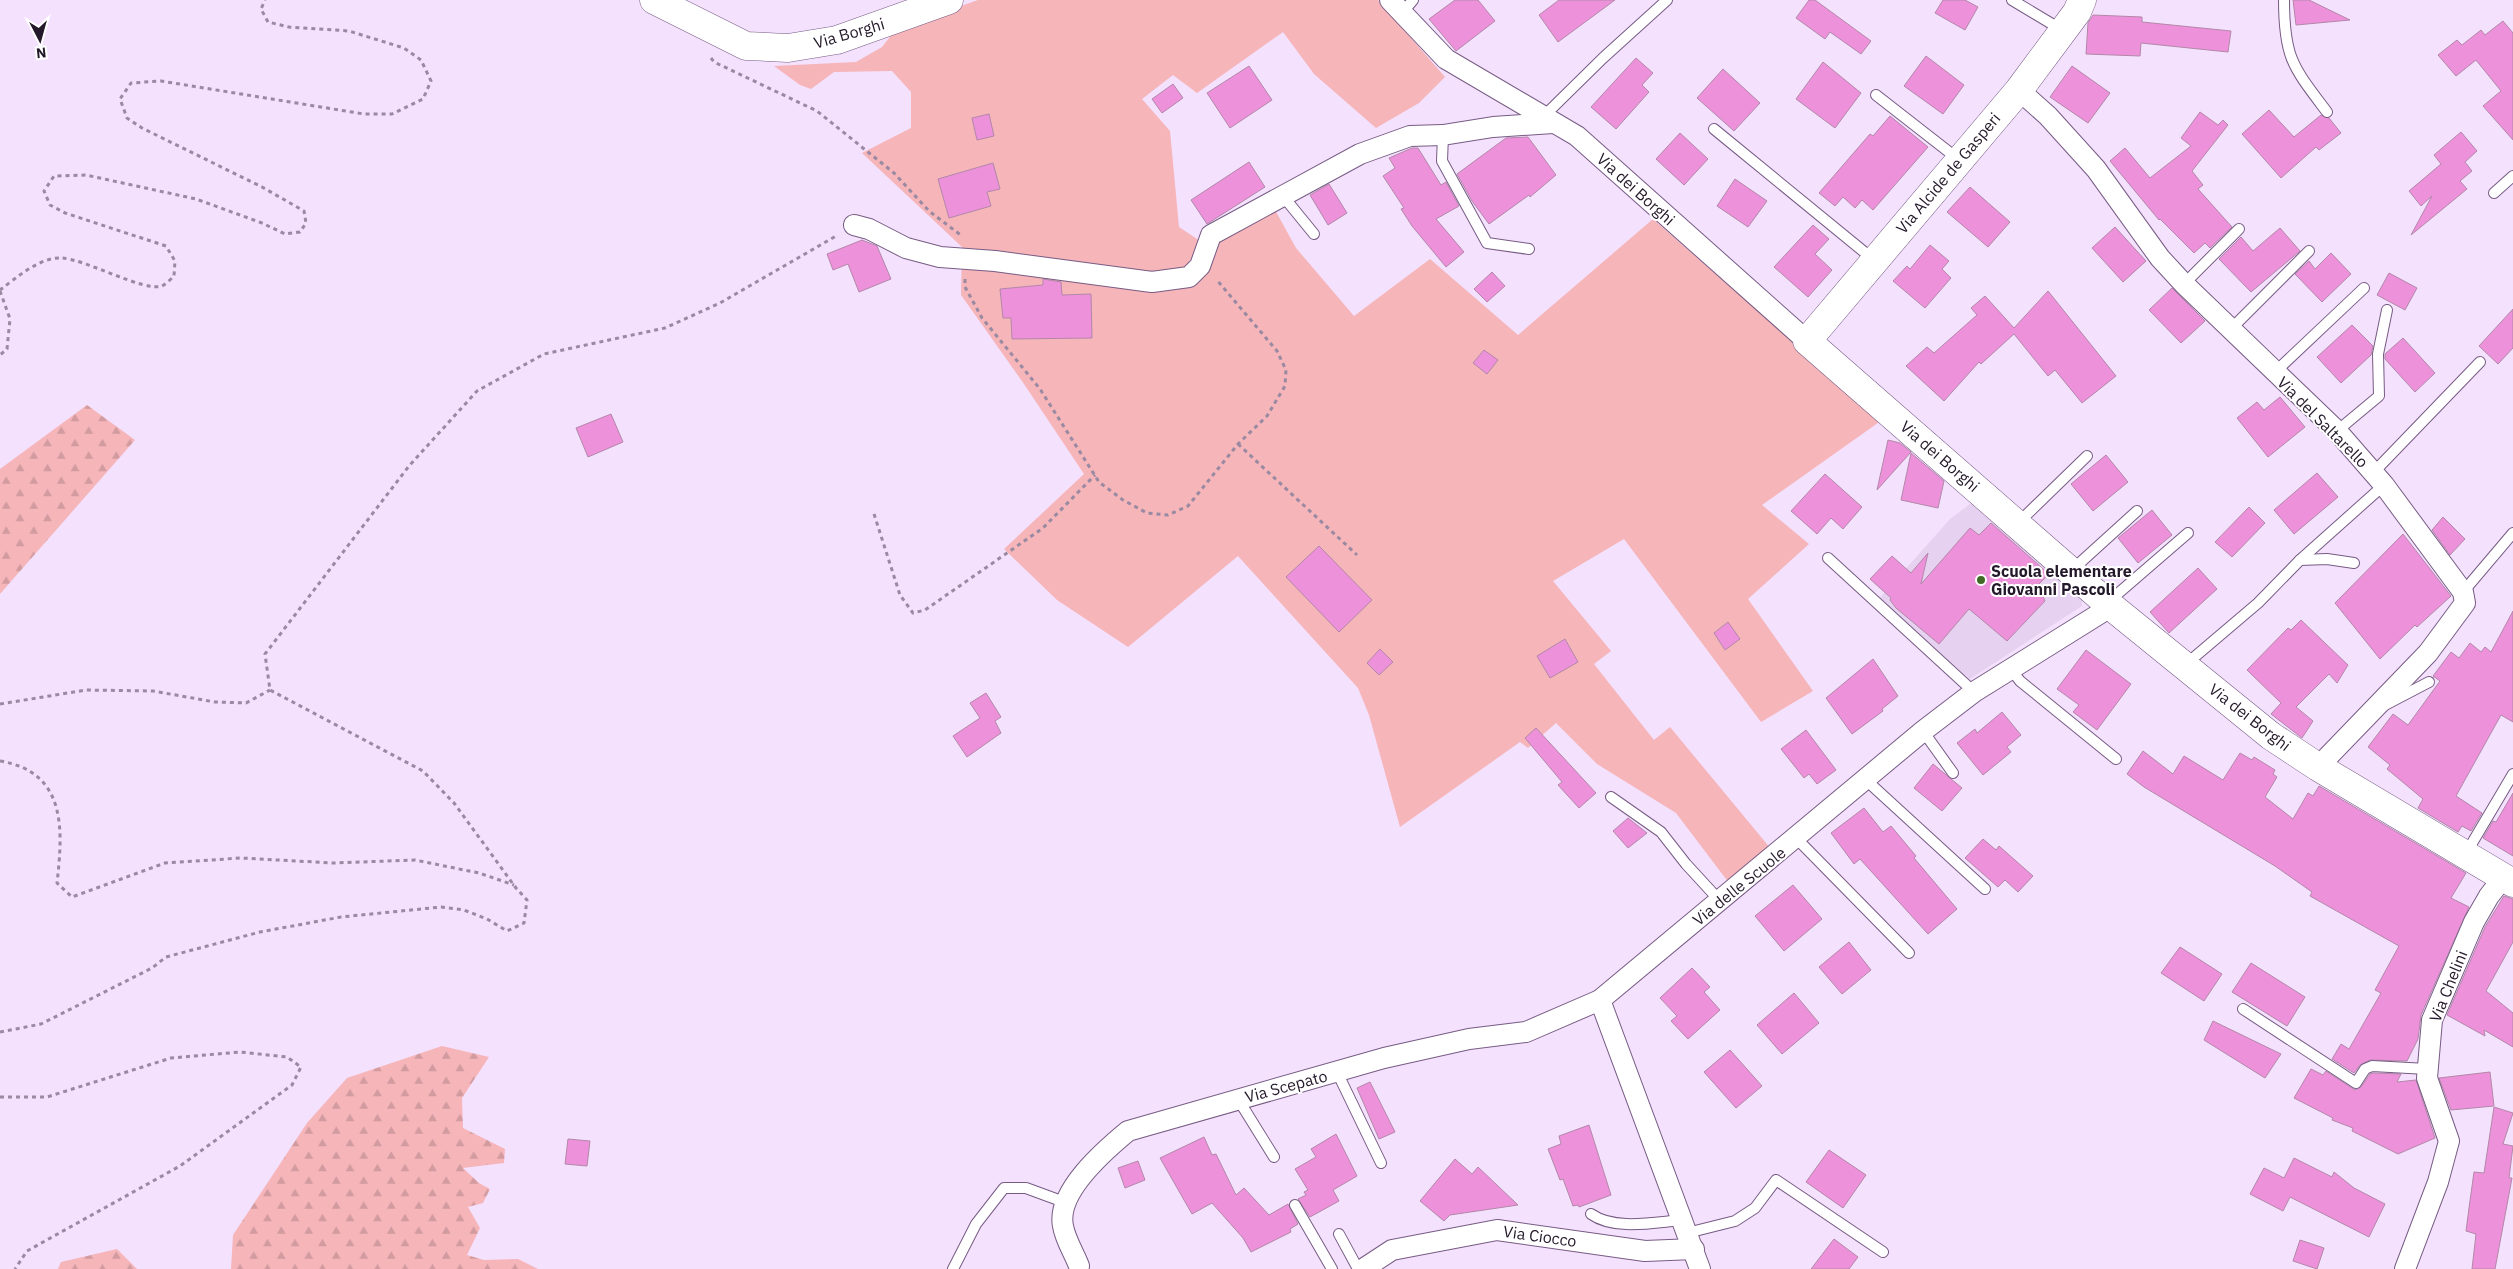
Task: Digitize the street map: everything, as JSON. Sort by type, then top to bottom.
[{"type":"street","name":"Via Borghi","points":[[654,0],[746,46],[788,48],[837,40],[949,0]]},
{"type":"street","name":"Via Alcide de Gasperi","points":[[1807,341],[2019,90],[2077,12],[2082,0]]},
{"type":"street","name":"Via dei Borghi","points":[[1402,4],[1446,58],[1577,136],[1807,341],[2110,604],[2271,736],[2318,767],[2508,881]]},
{"type":"street","name":"Via del Saltarello","points":[[2019,90],[2048,116],[2096,169],[2160,258],[2184,284],[2274,373],[2337,431],[2378,479],[2463,592]]},
{"type":"street","points":[[854,226],[868,229],[906,248],[940,257],[995,261],[1152,282],[1189,277],[1200,266],[1211,235],[1360,154],[1410,136],[1442,135],[1548,120]]},
{"type":"street","points":[[2318,767],[2428,653],[2465,602],[2463,592]]},
{"type":"street","name":"Via delle Scuole","points":[[1600,1000],[1797,839],[1923,731],[1974,692],[2110,604]]},
{"type":"street","name":"Via Chelini","points":[[2405,1269],[2438,1182],[2449,1141],[2427,1078],[2432,1020],[2474,922],[2489,896],[2508,881]]},
{"type":"street","points":[[1600,1000],[1700,1269]]},
{"type":"street","name":"Via Scepato","points":[[1064,1202],[1099,1154],[1128,1131],[1384,1058],[1469,1039],[1526,1032],[1600,1000]]},
{"type":"street","points":[[1064,1202],[1062,1225],[1079,1266]]},
{"type":"street","name":"Via Ciocco","points":[[1363,1269],[1392,1250],[1497,1230],[1645,1251],[1688,1234]]},
{"type":"lane","points":[[1548,120],[1603,58],[1667,0]]},
{"type":"lane","points":[[2012,0],[2063,31]]},
{"type":"lane","points":[[2284,0],[2287,50],[2296,70],[2327,112]]},
{"type":"lane","points":[[1876,95],[1958,160]]},
{"type":"lane","points":[[1714,129],[1875,260]]},
{"type":"lane","points":[[1442,135],[1442,161],[1486,243],[1529,248]]},
{"type":"lane","points":[[2494,193],[2513,176]]},
{"type":"lane","points":[[1283,196],[1314,234]]},
{"type":"lane","points":[[2184,284],[2238,230]]},
{"type":"lane","points":[[2230,330],[2309,252]]},
{"type":"lane","points":[[2274,373],[2364,288]]},
{"type":"lane","points":[[2337,431],[2379,396],[2378,354],[2388,310]]},
{"type":"lane","points":[[2185,665],[2258,603],[2300,560],[2378,479],[2480,362]]},
{"type":"lane","points":[[2017,523],[2087,456]]},
{"type":"lane","points":[[2072,570],[2137,511]]},
{"type":"lane","points":[[2110,604],[2188,533]]},
{"type":"lane","points":[[2463,592],[2513,533]]},
{"type":"lane","points":[[1828,558],[1974,692]]},
{"type":"lane","points":[[2300,560],[2326,559],[2354,563]]},
{"type":"lane","points":[[2010,668],[2020,681],[2116,758]]},
{"type":"lane","points":[[2372,711],[2428,682]]},
{"type":"lane","points":[[1923,731],[1953,773]]},
{"type":"lane","points":[[2465,855],[2513,774]]},
{"type":"lane","points":[[1866,780],[1985,889]]},
{"type":"lane","points":[[1610,797],[1661,832],[1686,864],[1720,902]]},
{"type":"lane","points":[[1797,839],[1910,953]]},
{"type":"lane","points":[[2242,1009],[2356,1083],[2365,1069],[2372,1066],[2428,1070]]},
{"type":"lane","points":[[1337,1072],[1381,1163]]},
{"type":"lane","points":[[1238,1099],[1274,1157]]},
{"type":"lane","points":[[1591,1214],[1600,1220],[1688,1234],[1735,1221],[1755,1208],[1776,1180],[1883,1252]]},
{"type":"lane","points":[[953,1269],[976,1224],[1004,1188],[1026,1188],[1064,1202]]},
{"type":"lane","points":[[1295,1205],[1332,1269]]},
{"type":"lane","points":[[1339,1234],[1358,1269]]},
{"type":"path","points":[[0,355],[7,348],[10,319],[0,290],[31,267],[60,258],[102,269],[145,285],[162,286],[174,276],[176,261],[166,246],[65,213],[50,205],[44,191],[54,176],[86,175],[196,199],[262,223],[285,234],[300,232],[306,223],[304,212],[262,187],[142,128],[127,118],[120,99],[131,84],[161,81],[364,114],[392,114],[423,100],[431,81],[421,60],[404,48],[349,31],[288,27],[268,22],[261,9],[265,0]]},
{"type":"path","points":[[709,55],[714,62],[817,111],[894,173],[930,211],[995,261]]},
{"type":"path","points":[[270,690],[266,654],[409,466],[477,391],[544,354],[665,328],[720,303],[854,226]]},
{"type":"path","points":[[966,260],[965,287],[982,318],[1040,389],[1099,482],[1131,505],[1147,513],[1168,515],[1188,506],[1238,444],[1267,416],[1285,386],[1286,370],[1277,351],[1221,287],[1202,260]]},
{"type":"path","points":[[1238,444],[1356,555]]},
{"type":"path","points":[[874,514],[900,594],[913,613],[925,610],[1043,528],[1095,476]]},
{"type":"path","points":[[0,704],[86,690],[153,691],[215,702],[246,703],[270,690]]},
{"type":"path","points":[[0,1032],[41,1024],[152,968],[166,956],[260,932],[341,918],[441,907],[464,910],[487,919],[507,931],[524,923],[527,900],[454,803],[423,771],[270,690]]},
{"type":"path","points":[[0,761],[14,763],[45,782],[60,819],[57,883],[72,897],[165,863],[241,858],[333,863],[415,860],[479,873],[514,885]]},
{"type":"path","points":[[0,1097],[47,1097],[171,1058],[240,1052],[286,1057],[301,1067],[292,1085],[180,1166],[27,1251],[15,1269]]},
{"type":"shaded area","name":"Scuola elementare Giovanni Pascoli","points":[[1970,504],[1983,504],[2082,593],[2082,606],[1970,679],[1878,600],[1950,519]]},
{"type":"green space","points":[[978,0],[1378,0],[1445,77],[1419,103],[1376,128],[1314,74],[1283,32],[1197,93],[1173,75],[1142,99],[1170,131],[1179,227],[1215,251],[1220,238],[1274,208],[1296,248],[1354,316],[1430,259],[1518,335],[1653,219],[1882,420],[1762,505],[1809,544],[1748,599],[1813,691],[1761,722],[1624,539],[1553,581],[1611,651],[1594,664],[1654,740],[1670,727],[1771,849],[1729,883],[1676,813],[1597,764],[1556,723],[1528,748],[1520,742],[1400,827],[1369,715],[1358,688],[1238,556],[1128,647],[1057,600],[1004,549],[1084,474],[1024,384],[961,295],[962,247],[862,153],[911,128],[911,92],[892,71],[834,72],[811,89],[800,85],[774,66],[856,62],[882,47],[896,29]]},
{"type":"green space","points":[[87,405],[135,440],[0,594],[0,469]]},
{"type":"green space","points":[[442,1046],[489,1057],[462,1098],[463,1128],[505,1149],[504,1163],[463,1168],[479,1183],[490,1189],[483,1203],[468,1207],[480,1228],[467,1255],[484,1260],[518,1259],[538,1269],[231,1269],[233,1235],[307,1123],[347,1078]]},
{"type":"green space","points":[[117,1249],[137,1269],[58,1269],[61,1262]]},
{"type":"building","points":[[1455,0],[1478,0],[1495,21],[1456,51],[1429,19]]},
{"type":"building","points":[[1559,0],[1615,0],[1558,42],[1539,15]]},
{"type":"building","points":[[1809,0],[1815,0],[1871,41],[1861,54],[1830,32],[1825,39],[1796,18]]},
{"type":"building","points":[[1943,0],[1965,0],[1978,7],[1965,30],[1935,13]]},
{"type":"building","points":[[2293,0],[2309,0],[2350,20],[2296,25]]},
{"type":"building","points":[[2093,15],[2142,17],[2142,22],[2231,31],[2228,52],[2141,43],[2140,56],[2086,54],[2088,23]]},
{"type":"building","points":[[2503,21],[2513,33],[2513,140],[2483,106],[2501,91],[2476,60],[2456,76],[2438,55],[2457,40],[2462,45],[2481,30],[2485,35]]},
{"type":"building","points":[[1926,56],[1964,85],[1943,114],[1904,86]]},
{"type":"building","points":[[1636,58],[1653,73],[1642,85],[1649,92],[1616,129],[1591,107]]},
{"type":"building","points":[[1823,62],[1861,93],[1835,128],[1796,99]]},
{"type":"building","points":[[1249,66],[1272,100],[1230,128],[1207,93]]},
{"type":"building","points":[[2072,66],[2110,93],[2088,123],[2050,97]]},
{"type":"building","points":[[1723,69],[1760,103],[1734,131],[1697,98]]},
{"type":"building","points":[[1173,84],[1183,98],[1162,113],[1152,99]]},
{"type":"building","points":[[2269,110],[2294,137],[2321,115],[2329,118],[2341,133],[2319,150],[2316,147],[2281,178],[2242,134]]},
{"type":"building","points":[[2200,112],[2218,125],[2223,120],[2228,125],[2192,171],[2203,185],[2198,189],[2232,227],[2210,248],[2205,243],[2194,253],[2159,220],[2110,161],[2125,148],[2150,178],[2191,146],[2181,138]]},
{"type":"building","points":[[989,114],[994,136],[977,140],[972,118]]},
{"type":"building","points":[[1890,116],[1928,147],[1873,210],[1862,200],[1855,208],[1843,197],[1835,206],[1819,193],[1870,134],[1873,136]]},
{"type":"building","points":[[2461,132],[2477,151],[2465,162],[2472,171],[2460,181],[2467,189],[2411,235],[2432,196],[2421,206],[2409,191],[2441,164],[2434,155]]},
{"type":"building","points":[[1680,133],[1708,159],[1684,185],[1656,159]]},
{"type":"building","points":[[1528,137],[1556,175],[1530,197],[1529,195],[1489,224],[1472,201],[1457,174],[1506,138]]},
{"type":"building","points":[[1412,148],[1418,148],[1441,185],[1446,182],[1459,206],[1436,219],[1464,252],[1446,267],[1412,226],[1401,209],[1404,208],[1383,176],[1395,168],[1389,158]]},
{"type":"building","points":[[1249,162],[1265,187],[1207,224],[1191,200]]},
{"type":"building","points":[[993,163],[1000,189],[987,192],[991,206],[949,218],[938,179]]},
{"type":"building","points":[[1735,179],[1767,201],[1748,227],[1717,206]]},
{"type":"building","points":[[1329,184],[1347,213],[1328,225],[1310,195]]},
{"type":"building","points":[[1970,187],[2010,222],[1988,247],[1947,212]]},
{"type":"building","points":[[1813,225],[1829,239],[1815,254],[1832,270],[1808,297],[1774,267]]},
{"type":"building","points":[[2115,227],[2146,261],[2123,282],[2092,248]]},
{"type":"building","points":[[2280,228],[2300,251],[2251,292],[2219,259],[2241,237],[2253,251]]},
{"type":"building","points":[[862,240],[877,246],[891,279],[859,292],[848,264],[833,270],[827,254]]},
{"type":"building","points":[[1930,245],[1949,261],[1942,269],[1951,278],[1925,308],[1893,281],[1907,266],[1910,269]]},
{"type":"building","points":[[2331,253],[2351,274],[2322,302],[2295,274],[2309,261],[2315,269]]},
{"type":"building","points":[[1492,272],[1505,286],[1487,302],[1474,289]]},
{"type":"building","points":[[2389,273],[2417,288],[2405,310],[2377,295]]},
{"type":"building","points":[[1043,279],[1061,282],[1062,295],[1091,294],[1092,338],[1012,339],[1011,318],[1003,318],[1000,289],[1043,285]]},
{"type":"building","points":[[2172,288],[2205,321],[2181,343],[2149,310]]},
{"type":"building","points":[[2048,291],[2116,376],[2082,403],[2055,370],[2048,376],[2014,334],[1981,364],[1979,362],[1944,401],[1906,366],[1927,347],[1934,353],[1977,315],[1971,308],[1985,296],[2014,328]]},
{"type":"building","points":[[2513,309],[2513,348],[2498,364],[2479,346]]},
{"type":"building","points":[[2352,325],[2373,346],[2371,355],[2341,383],[2317,357]]},
{"type":"building","points":[[2403,338],[2435,373],[2415,392],[2385,359],[2385,354]]},
{"type":"building","points":[[1484,350],[1498,360],[1487,374],[1473,363]]},
{"type":"building","points":[[2280,397],[2305,427],[2268,457],[2237,418],[2257,402],[2264,410]]},
{"type":"building","points":[[611,414],[623,442],[588,457],[576,428]]},
{"type":"building","points":[[1888,440],[1900,443],[1911,452],[1877,490]]},
{"type":"building","points":[[1911,453],[1944,481],[1938,508],[1901,500]]},
{"type":"building","points":[[2106,455],[2128,482],[2093,511],[2071,484]]},
{"type":"building","points":[[2317,473],[2338,497],[2294,534],[2274,510]]},
{"type":"building","points":[[1825,474],[1862,507],[1843,529],[1831,518],[1817,534],[1791,511]]},
{"type":"building","points":[[2249,507],[2265,523],[2232,557],[2215,542]]},
{"type":"building","points":[[2152,510],[2172,535],[2138,563],[2118,538]]},
{"type":"building","points":[[2443,517],[2465,539],[2450,555],[2432,530]]},
{"type":"building","points":[[1991,523],[2049,574],[2038,585],[2045,601],[2007,641],[1969,609],[1939,644],[1896,608],[1890,600],[1891,598],[1870,579],[1892,556],[1911,573],[1928,553],[1921,584],[1970,528],[1979,535]]},
{"type":"building","points":[[2403,534],[2451,596],[2417,627],[2415,625],[2380,659],[2335,603]]},
{"type":"building","points":[[1319,546],[1372,600],[1339,632],[1286,577]]},
{"type":"building","points":[[2198,568],[2217,589],[2169,633],[2150,612]]},
{"type":"building","points":[[2513,611],[2513,722],[2501,715],[2456,796],[2482,813],[2471,831],[2462,826],[2458,832],[2418,808],[2423,799],[2387,769],[2390,765],[2368,747],[2393,714],[2408,725],[2440,681],[2433,676],[2451,652],[2459,658],[2470,643],[2481,652],[2485,647],[2491,652]]},
{"type":"building","points":[[2301,620],[2348,665],[2337,683],[2329,674],[2296,707],[2313,721],[2302,738],[2271,714],[2281,703],[2247,670],[2288,628],[2291,630]]},
{"type":"building","points":[[1728,622],[1740,639],[1725,650],[1714,633]]},
{"type":"building","points":[[1565,639],[1578,662],[1550,678],[1537,656]]},
{"type":"building","points":[[1380,649],[1393,662],[1379,675],[1367,663]]},
{"type":"building","points":[[2086,650],[2131,684],[2097,730],[2073,712],[2079,705],[2057,689]]},
{"type":"building","points":[[1873,659],[1898,696],[1882,709],[1883,711],[1852,734],[1826,698]]},
{"type":"building","points":[[986,693],[1001,717],[995,721],[1001,733],[967,757],[953,736],[980,718],[970,703]]},
{"type":"building","points":[[2002,712],[2021,735],[2007,747],[2011,752],[1983,775],[1957,743],[1975,729],[1977,733]]},
{"type":"building","points":[[1536,728],[1596,793],[1579,808],[1558,785],[1562,782],[1525,738]]},
{"type":"building","points":[[1806,730],[1836,770],[1817,784],[1809,774],[1804,778],[1781,749]]},
{"type":"building","points":[[2143,751],[2173,774],[2184,756],[2223,780],[2240,753],[2252,760],[2254,757],[2275,770],[2273,774],[2277,777],[2265,797],[2293,819],[2308,793],[2313,796],[2319,786],[2466,873],[2451,898],[2469,907],[2421,1015],[2418,1039],[2407,1061],[2370,1060],[2360,1065],[2354,1073],[2332,1059],[2341,1044],[2349,1049],[2381,993],[2375,990],[2399,946],[2310,896],[2312,892],[2275,866],[2144,787],[2127,774]]},
{"type":"building","points":[[1933,764],[1962,788],[1942,811],[1914,788]]},
{"type":"building","points":[[2513,793],[2513,856],[2483,838],[2493,821],[2496,822]]},
{"type":"building","points":[[1864,808],[1883,832],[1891,826],[1916,856],[1914,858],[1957,909],[1928,934],[1860,859],[1854,864],[1831,833]]},
{"type":"building","points":[[1628,818],[1647,833],[1628,848],[1613,831]]},
{"type":"building","points":[[1983,839],[1996,850],[1999,846],[2033,876],[2018,892],[2005,880],[1998,887],[1965,858]]},
{"type":"building","points":[[1793,885],[1822,919],[1784,951],[1755,916]]},
{"type":"building","points":[[2504,896],[2513,899],[2513,942],[2486,991],[2513,1013],[2513,1047],[2484,1030],[2485,1036],[2447,1015],[2485,927]]},
{"type":"building","points":[[1849,942],[1871,970],[1842,994],[1819,967]]},
{"type":"building","points":[[2180,947],[2222,974],[2204,1001],[2161,973]]},
{"type":"building","points":[[2251,963],[2305,997],[2287,1026],[2232,992]]},
{"type":"building","points":[[1692,968],[1710,987],[1704,992],[1720,1010],[1688,1039],[1671,1021],[1677,1016],[1660,998]]},
{"type":"building","points":[[1794,993],[1819,1023],[1782,1054],[1757,1025]]},
{"type":"building","points":[[2213,1021],[2281,1054],[2265,1078],[2204,1040]]},
{"type":"building","points":[[1730,1050],[1762,1086],[1736,1108],[1704,1072]]},
{"type":"building","points":[[2311,1069],[2323,1075],[2326,1071],[2355,1090],[2361,1087],[2370,1074],[2373,1073],[2401,1074],[2397,1082],[2416,1080],[2435,1138],[2398,1154],[2352,1131],[2353,1128],[2332,1120],[2333,1118],[2294,1098]]},
{"type":"building","points":[[2490,1072],[2494,1106],[2451,1110],[2439,1078]]},
{"type":"building","points":[[1370,1082],[1395,1132],[1379,1139],[1357,1088]]},
{"type":"building","points":[[2494,1107],[2513,1113],[2503,1144],[2513,1146],[2509,1178],[2512,1178],[2495,1269],[2472,1269],[2476,1234],[2466,1231],[2469,1208],[2474,1172],[2484,1173]]},
{"type":"building","points":[[1589,1125],[1611,1195],[1579,1207],[1578,1205],[1573,1206],[1563,1179],[1560,1180],[1548,1149],[1561,1144],[1559,1136]]},
{"type":"building","points":[[1336,1134],[1357,1176],[1333,1190],[1339,1201],[1310,1217],[1298,1199],[1306,1195],[1304,1192],[1308,1190],[1295,1169],[1316,1157],[1311,1149]]},
{"type":"building","points":[[1204,1137],[1212,1155],[1216,1154],[1236,1195],[1244,1188],[1269,1215],[1288,1204],[1298,1224],[1290,1229],[1291,1232],[1251,1252],[1243,1238],[1212,1203],[1192,1214],[1160,1158]]},
{"type":"building","points":[[568,1139],[590,1141],[587,1166],[565,1164]]},
{"type":"building","points":[[1829,1150],[1866,1175],[1843,1208],[1806,1182]]},
{"type":"building","points":[[2294,1158],[2332,1177],[2334,1172],[2354,1188],[2385,1204],[2369,1237],[2290,1197],[2283,1211],[2250,1194],[2264,1168],[2284,1178]]},
{"type":"building","points":[[1455,1159],[1472,1174],[1478,1167],[1518,1205],[1450,1215],[1444,1221],[1420,1201]]},
{"type":"building","points":[[1138,1161],[1145,1180],[1125,1188],[1118,1168]]},
{"type":"building","points":[[1834,1239],[1858,1257],[1849,1269],[1811,1269]]},
{"type":"building","points":[[2300,1240],[2324,1248],[2317,1269],[2293,1261]]},
{"type":"place","name":"Scuola elementare Giovanni Pascoli","points":[[1981,580]]}]
